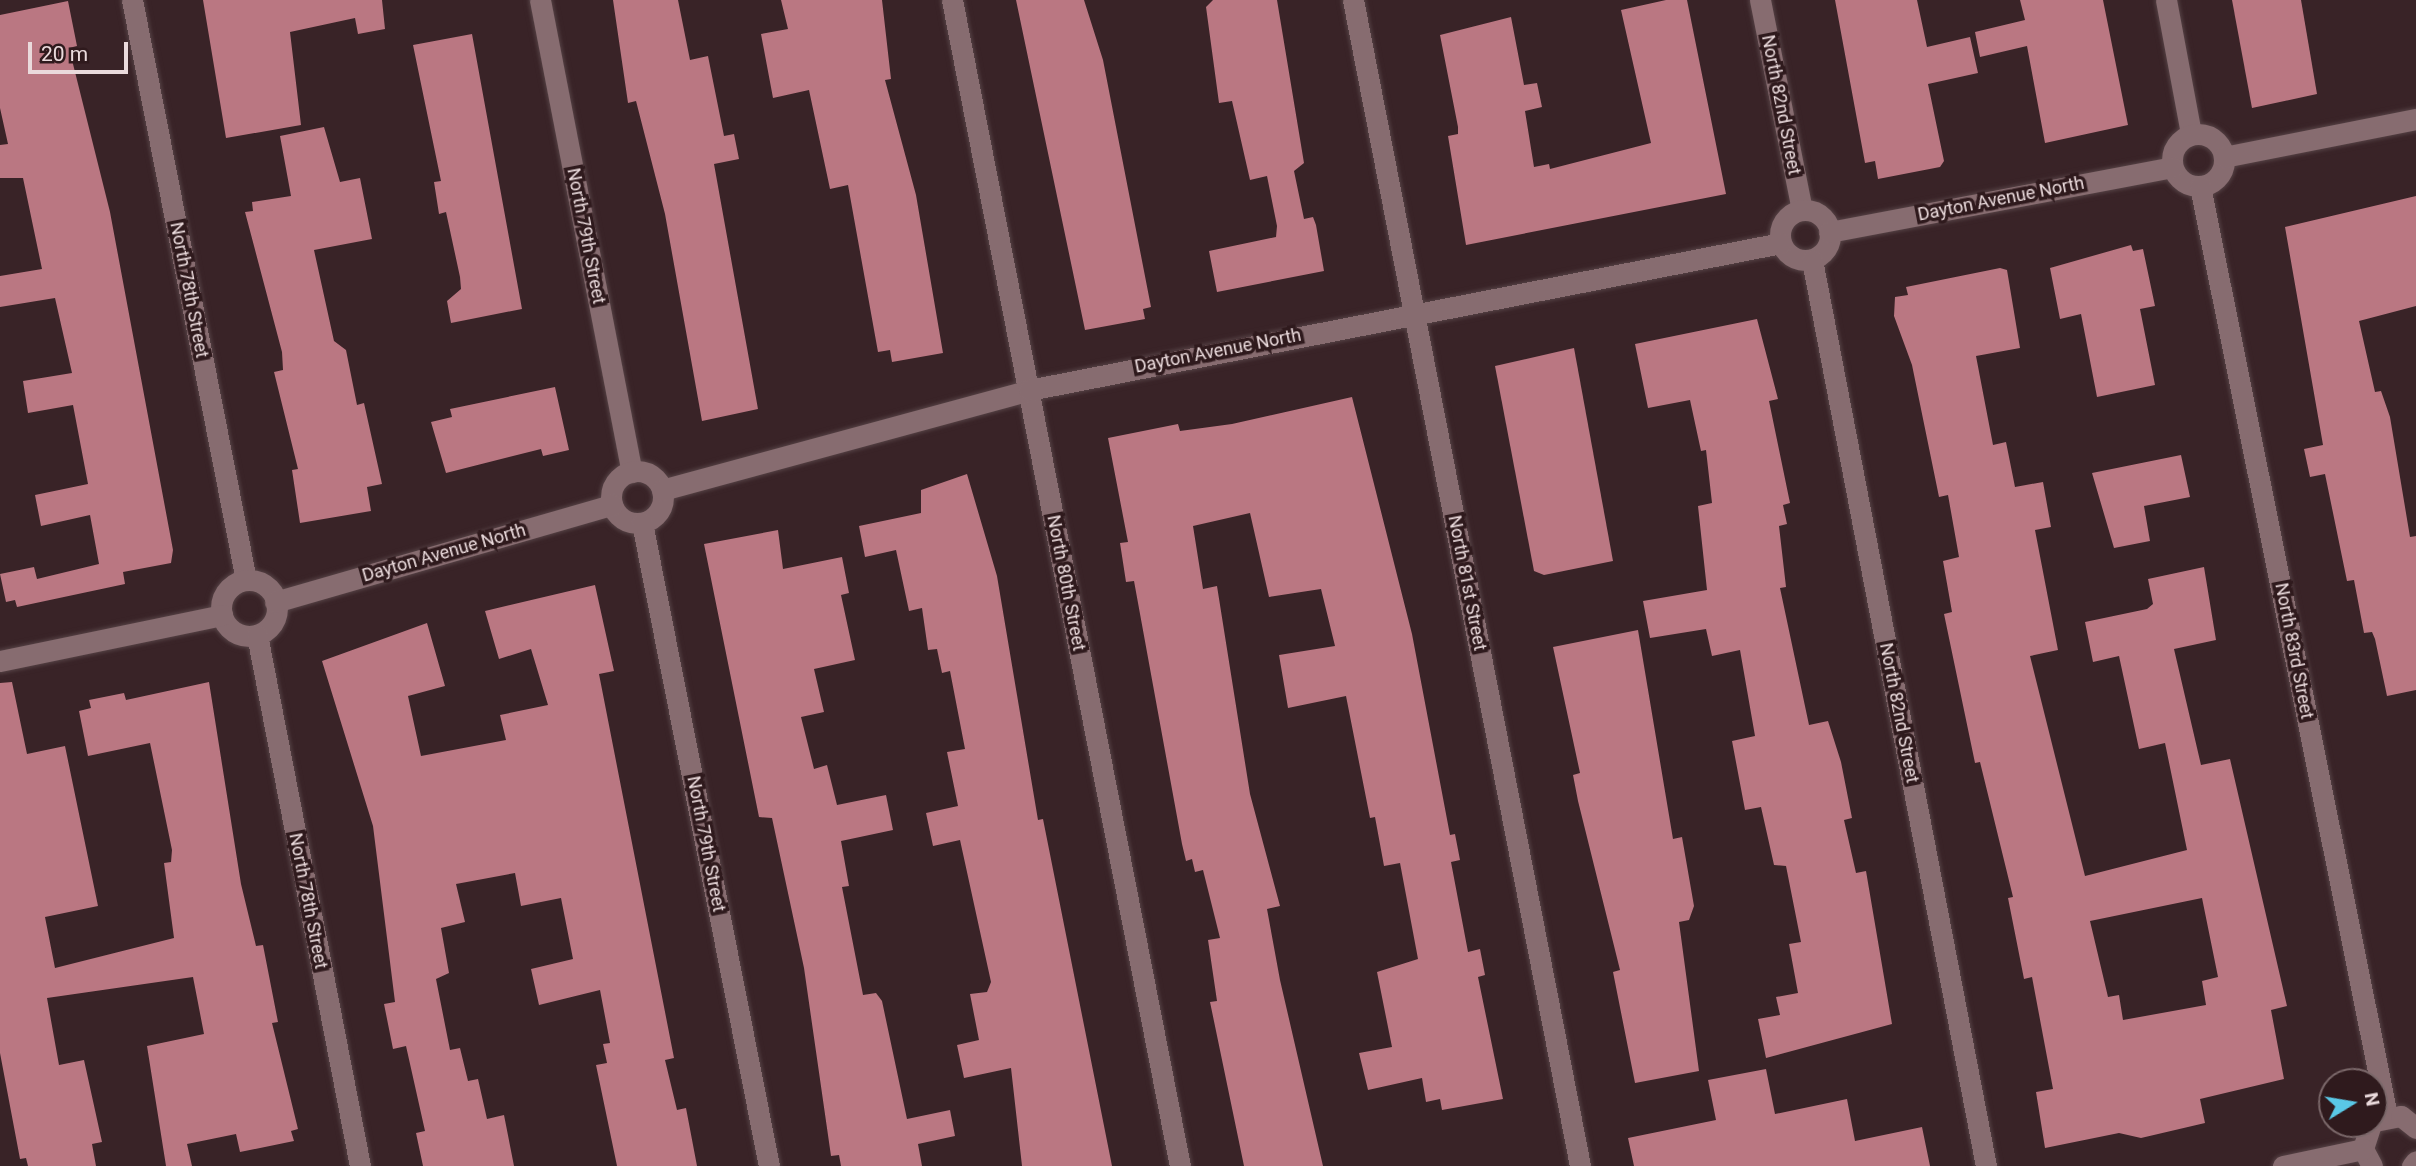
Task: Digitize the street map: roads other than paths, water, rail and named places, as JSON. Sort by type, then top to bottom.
[{"type":"street","name":"North 78th Street","points":[[132,0],[246,580]]},
{"type":"street","name":"North 79th Street","points":[[540,0],[632,472]]},
{"type":"street","name":"North 80th Street","points":[[952,0],[1180,1166]]},
{"type":"street","name":"North 81st Street","points":[[1353,0],[1580,1166]]},
{"type":"street","name":"North 82nd Street","points":[[1760,0],[1802,210]]},
{"type":"street","points":[[2166,0],[2191,134]]},
{"type":"street","points":[[2224,157],[2416,118]]},
{"type":"street","points":[[2191,134],[2215,139],[2224,157],[2217,178],[2200,186],[2183,181],[2172,167],[2174,150],[2191,134]]},
{"type":"street","name":"Dayton Avenue North","points":[[1829,232],[2172,167]]},
{"type":"street","name":"North 83rd Street","points":[[2200,186],[2367,1068]]},
{"type":"street","points":[[1802,210],[1824,219],[1829,232],[1825,250],[1812,260],[1795,258],[1782,243],[1783,223],[1802,210]]},
{"type":"street","name":"Dayton Avenue North","points":[[662,490],[1029,390],[1414,311],[1782,243]]},
{"type":"street","name":"North 82nd Street","points":[[1812,260],[1986,1166]]},
{"type":"street","points":[[632,472],[649,474],[662,490],[659,511],[642,523],[619,517],[612,505],[613,486],[632,472]]},
{"type":"street","name":"Dayton Avenue North","points":[[275,602],[612,505]]},
{"type":"street","name":"North 79th Street","points":[[642,523],[769,1166]]},
{"type":"street","points":[[246,580],[262,584],[275,602],[272,624],[257,635],[237,634],[222,614],[225,593],[246,580]]},
{"type":"street","points":[[0,661],[222,614]]},
{"type":"street","name":"North 78th Street","points":[[257,635],[360,1166]]},
{"type":"street","points":[[2388,1118],[2401,1116],[2416,1128]]},
{"type":"street","points":[[2284,1166],[2367,1158],[2372,1138]]},
{"type":"street","points":[[2412,1166],[2416,1161]]}]
